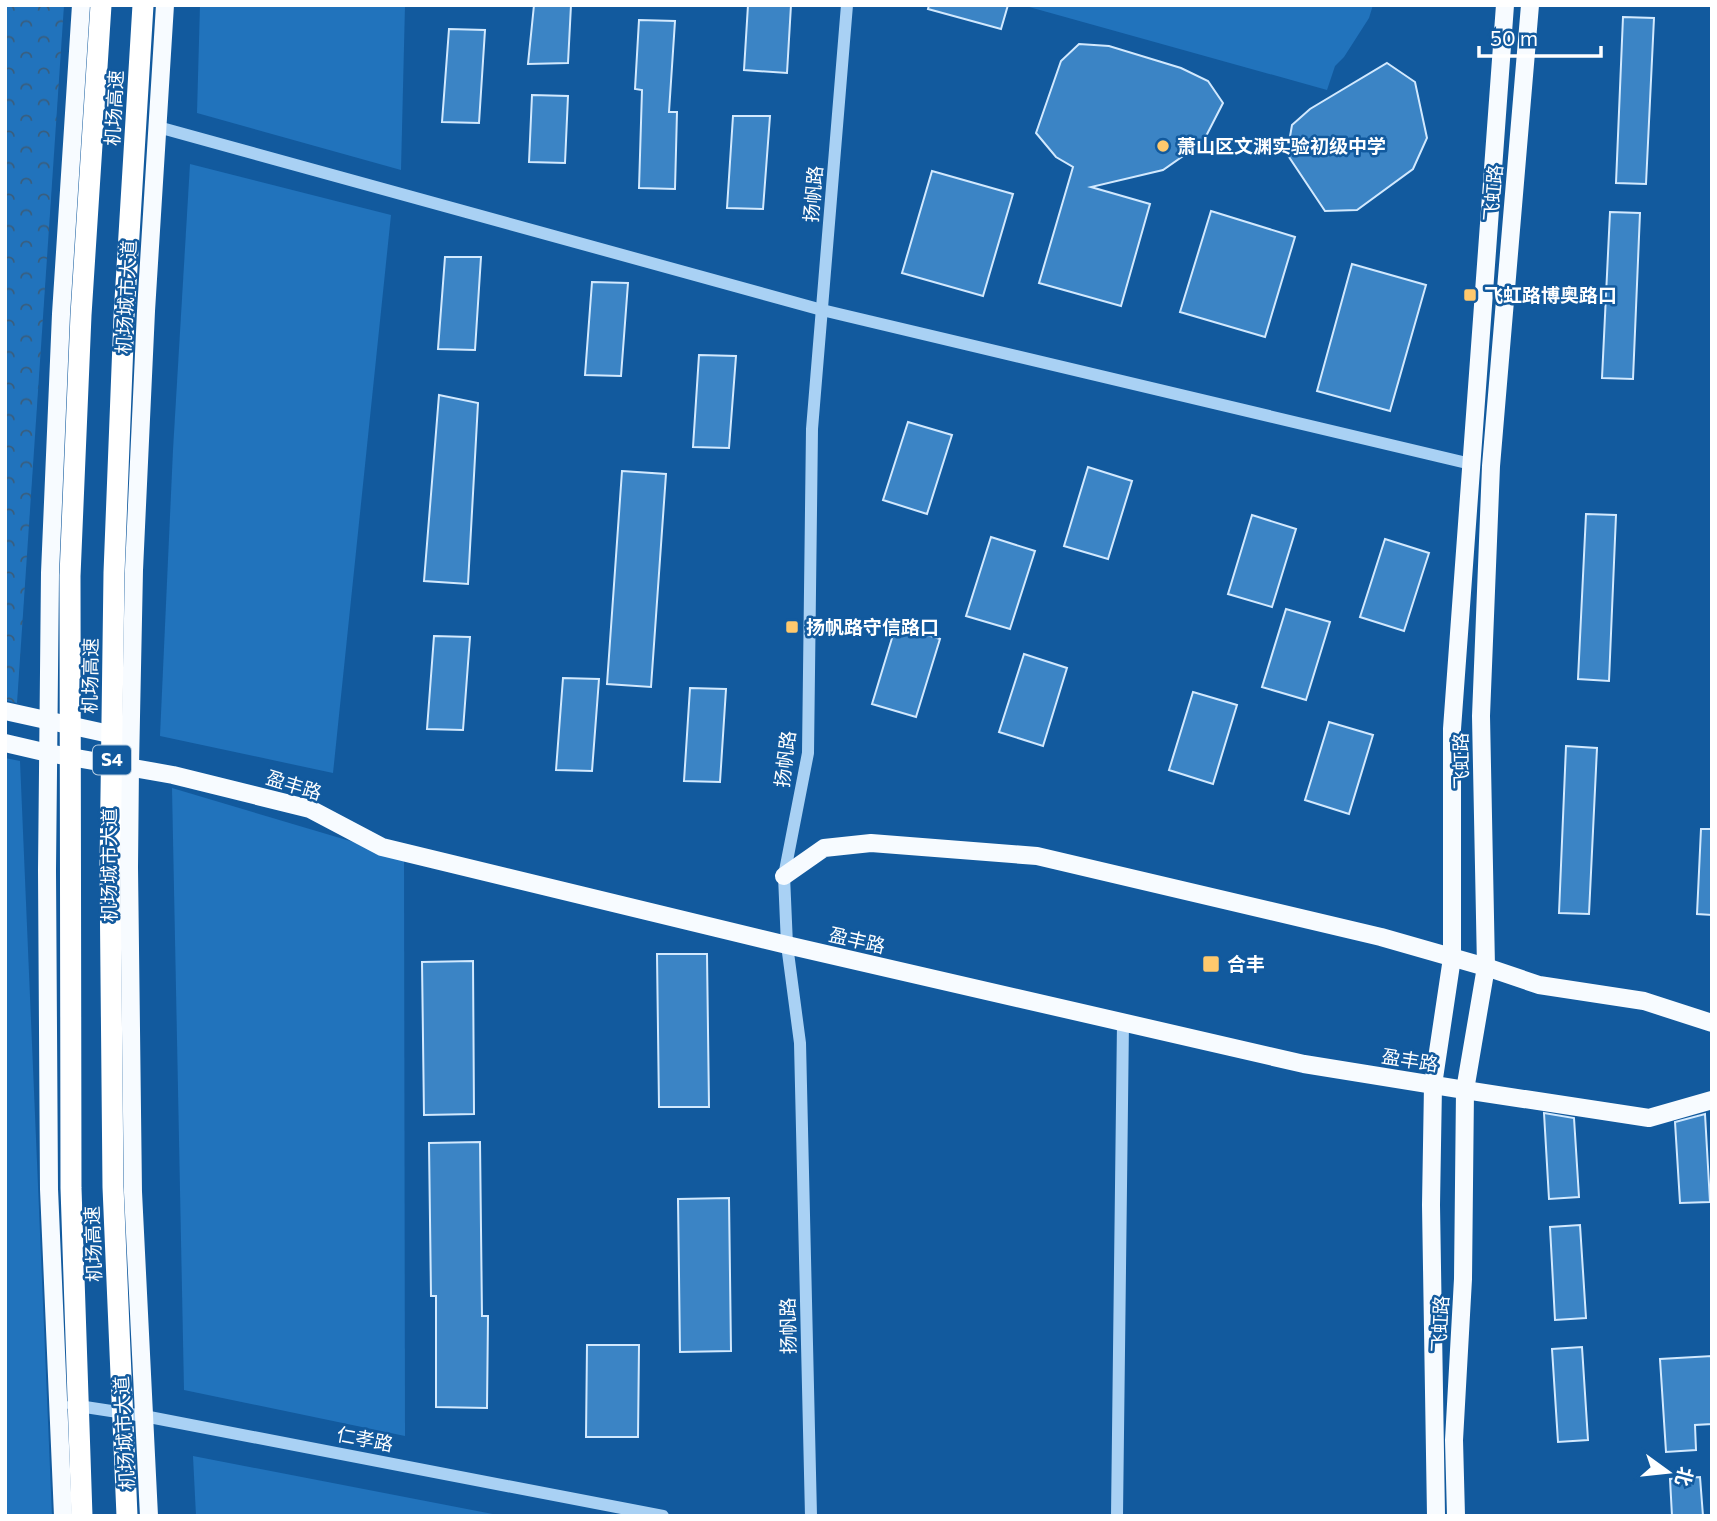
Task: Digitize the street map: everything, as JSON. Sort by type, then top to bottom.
[{"type":"highway","name":"机场高速","points":[[82,1516],[71,1188],[70,576],[81,315],[101,5]]},
{"type":"highway","name":"机场高速","points":[[127,1516],[113,1187],[110,869],[114,573],[124,317],[143,5]]},
{"type":"main road","points":[[63,1516],[50,1189],[47,883],[50,573],[61,314],[82,5]]},
{"type":"main road","name":"机场城市大道","points":[[149,1516],[133,1192],[130,738],[134,556],[165,5]]},
{"type":"main road","name":"飞虹路","points":[[1436,1516],[1431,1205],[1433,1085],[1452,958],[1452,729],[1505,5]]},
{"type":"main road","name":"飞虹路","points":[[1456,1516],[1454,1440],[1463,1279],[1465,1090],[1486,967],[1481,716],[1491,466],[1530,5]]},
{"type":"main road","points":[[5,711],[130,738]]},
{"type":"main road","name":"盈丰路","points":[[5,743],[173,775],[310,809],[382,847],[787,945],[1304,1064],[1649,1118],[1712,1100]]},
{"type":"main road","points":[[784,876],[824,848],[871,843],[1037,856],[1381,937],[1539,985],[1643,1001],[1712,1023]]},
{"type":"street","name":"扬帆路","points":[[811,1516],[800,1043],[787,945],[784,876],[808,753],[812,429],[848,5]]},
{"type":"street","points":[[158,127],[822,310],[1471,464]]},
{"type":"street","points":[[1117,1516],[1123,1022]]},
{"type":"street","name":"仁孝路","points":[[58,1402],[144,1416],[663,1516]]},
{"type":"green space","points":[[5,5],[64,5],[17,703],[5,700]]},
{"type":"green space","points":[[200,5],[405,5],[401,170],[197,113]]},
{"type":"green space","points":[[1022,5],[1373,5],[1369,18],[1344,57],[1335,66],[1327,90]]},
{"type":"green space","points":[[190,164],[391,215],[333,773],[160,736]]},
{"type":"green space","points":[[5,758],[20,761],[52,1516],[5,1516]]},
{"type":"green space","points":[[172,788],[404,857],[405,1436],[184,1390]]},
{"type":"green space","points":[[193,1456],[503,1516],[196,1516]]},
{"type":"building","points":[[534,5],[571,5],[568,63],[528,64]]},
{"type":"building","points":[[748,5],[791,5],[787,73],[744,70]]},
{"type":"building","points":[[929,5],[1008,5],[1001,29],[928,9]]},
{"type":"building","points":[[1623,17],[1654,18],[1646,184],[1616,183]]},
{"type":"building","points":[[639,20],[675,21],[669,112],[677,112],[675,189],[639,188],[642,90],[635,89]]},
{"type":"building","points":[[449,29],[485,30],[479,123],[442,122]]},
{"type":"building","points":[[1079,44],[1109,46],[1181,68],[1208,81],[1223,103],[1203,142],[1163,170],[1091,187],[1150,204],[1121,306],[1039,283],[1073,167],[1056,157],[1036,133],[1061,61]]},
{"type":"building","points":[[1387,63],[1415,82],[1427,138],[1413,169],[1357,210],[1325,211],[1287,154],[1292,125],[1310,109]]},
{"type":"building","points":[[532,95],[568,96],[565,163],[529,162]]},
{"type":"building","points":[[733,116],[770,116],[763,209],[727,208]]},
{"type":"building","points":[[932,171],[1013,194],[983,296],[902,273]]},
{"type":"building","points":[[1211,211],[1295,237],[1265,337],[1180,312]]},
{"type":"building","points":[[1610,212],[1640,213],[1633,379],[1602,378]]},
{"type":"building","points":[[445,257],[481,257],[475,350],[438,349]]},
{"type":"building","points":[[1352,264],[1426,285],[1390,411],[1317,391]]},
{"type":"building","points":[[592,282],[628,283],[621,376],[585,375]]},
{"type":"building","points":[[699,355],[736,356],[729,448],[693,447]]},
{"type":"building","points":[[439,395],[478,403],[468,584],[424,581]]},
{"type":"building","points":[[908,422],[952,435],[927,514],[883,500]]},
{"type":"building","points":[[1088,467],[1132,481],[1108,559],[1064,546]]},
{"type":"building","points":[[622,471],[666,474],[651,687],[607,684]]},
{"type":"building","points":[[1586,514],[1616,515],[1609,681],[1578,679]]},
{"type":"building","points":[[1252,515],[1296,529],[1272,607],[1228,594]]},
{"type":"building","points":[[991,537],[1035,551],[1010,629],[966,616]]},
{"type":"building","points":[[1385,539],[1429,553],[1404,631],[1360,617]]},
{"type":"building","points":[[1286,609],[1330,622],[1306,700],[1262,687]]},
{"type":"building","points":[[896,625],[940,639],[916,717],[872,704]]},
{"type":"building","points":[[434,636],[470,637],[463,730],[427,729]]},
{"type":"building","points":[[1024,654],[1067,668],[1043,746],[999,732]]},
{"type":"building","points":[[563,678],[599,679],[592,771],[556,770]]},
{"type":"building","points":[[690,688],[726,689],[720,782],[684,781]]},
{"type":"building","points":[[1193,692],[1237,705],[1213,784],[1169,770]]},
{"type":"building","points":[[1329,722],[1373,735],[1349,814],[1305,800]]},
{"type":"building","points":[[1566,746],[1597,748],[1589,914],[1559,913]]},
{"type":"building","points":[[1701,829],[1712,829],[1712,915],[1697,914]]},
{"type":"building","points":[[657,954],[707,954],[709,1107],[659,1107]]},
{"type":"building","points":[[473,961],[474,1114],[424,1115],[422,962]]},
{"type":"building","points":[[1544,1113],[1574,1118],[1579,1197],[1549,1199]]},
{"type":"building","points":[[1705,1114],[1710,1202],[1680,1203],[1675,1122]]},
{"type":"building","points":[[480,1142],[482,1316],[488,1316],[487,1408],[436,1407],[436,1296],[431,1296],[429,1143]]},
{"type":"building","points":[[729,1198],[731,1351],[680,1352],[678,1199]]},
{"type":"building","points":[[1580,1225],[1586,1318],[1555,1320],[1550,1227]]},
{"type":"building","points":[[587,1345],[639,1345],[638,1437],[586,1437]]},
{"type":"building","points":[[1582,1347],[1588,1440],[1558,1442],[1552,1349]]},
{"type":"building","points":[[1712,1356],[1712,1424],[1695,1425],[1696,1450],[1666,1452],[1660,1359]]},
{"type":"building","points":[[1700,1477],[1703,1516],[1672,1516],[1670,1479]]},
{"type":"place","name":"萧山区文渊实验初级中学","points":[[1163,146]]},
{"type":"place","name":"飞虹路博奥路口","points":[[1470,295]]},
{"type":"place","name":"扬帆路守信路口","points":[[792,627]]},
{"type":"place","name":"合丰","points":[[1211,964]]}]
